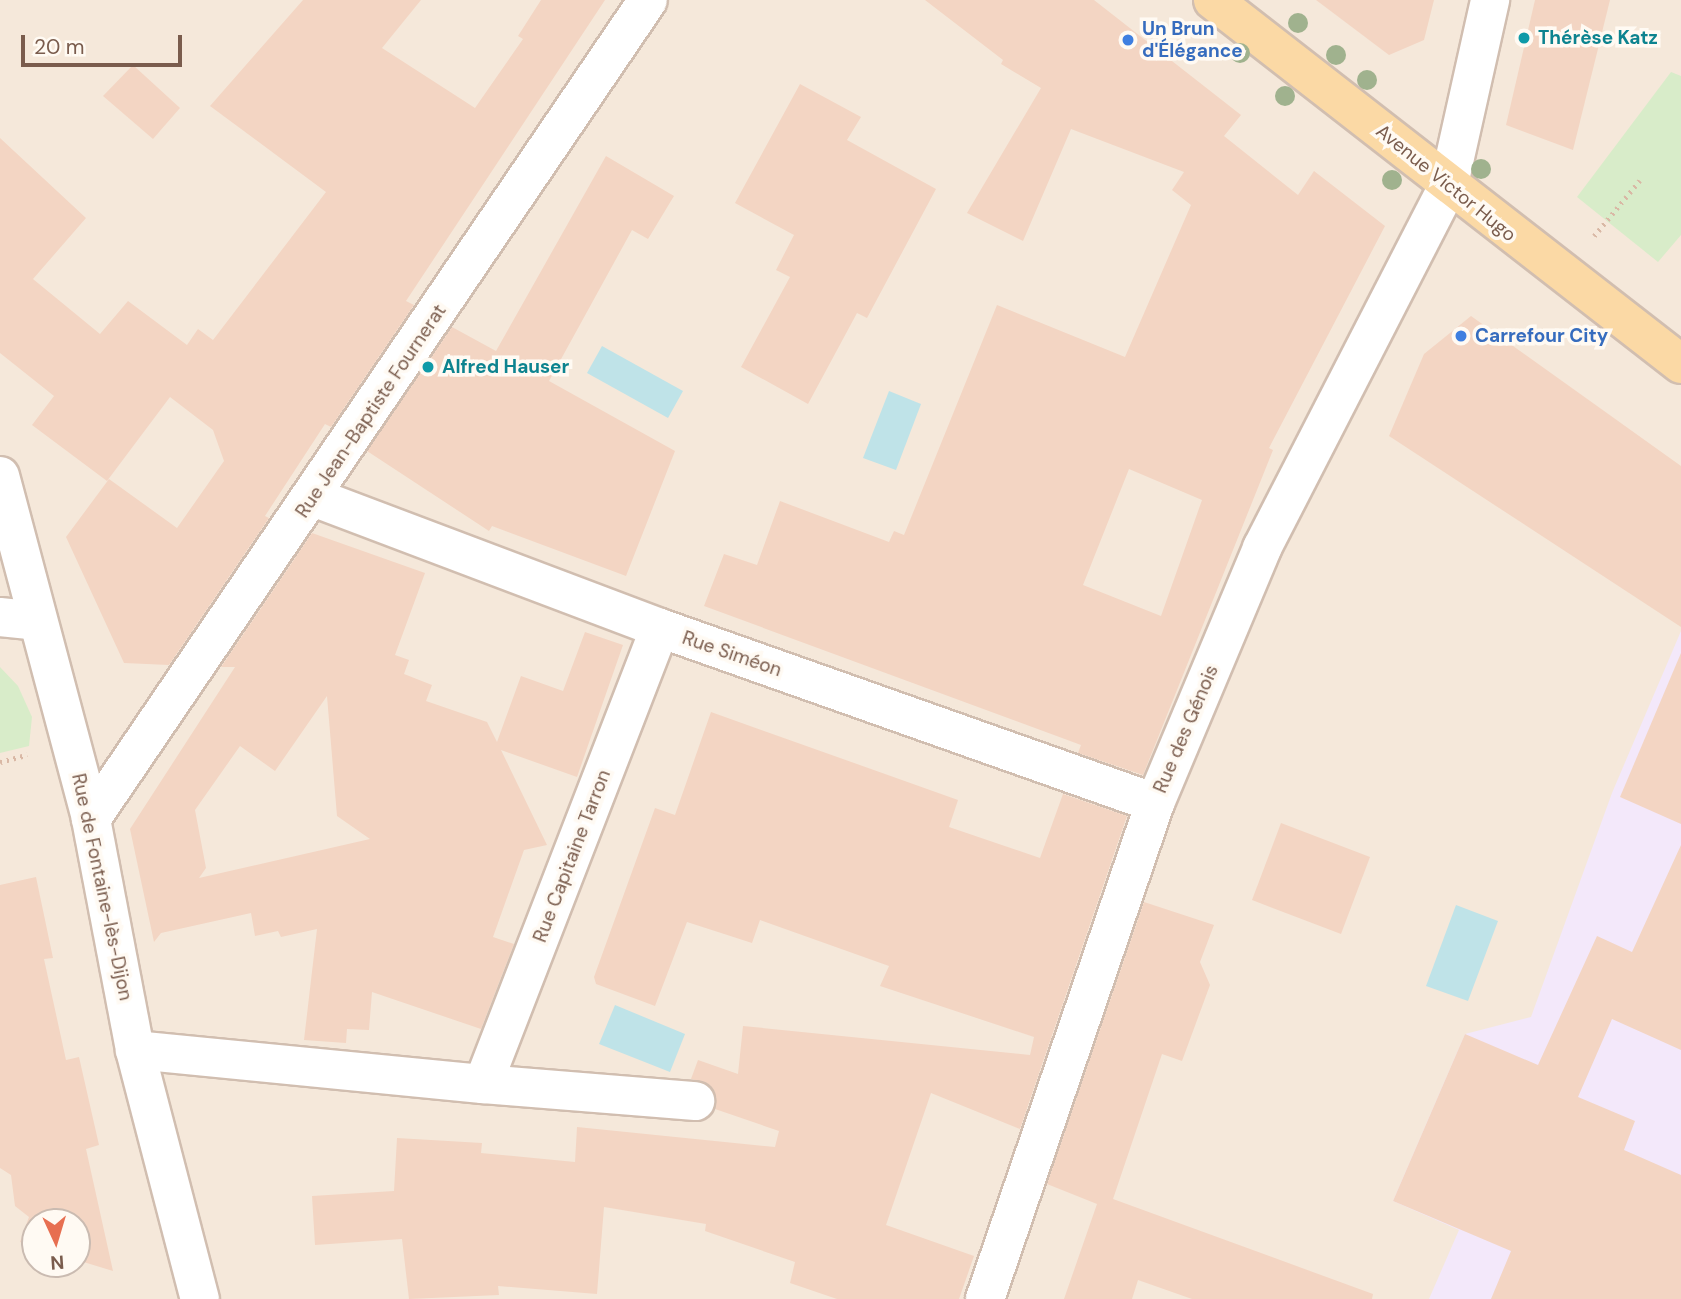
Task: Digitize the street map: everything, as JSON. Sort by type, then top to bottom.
[{"type":"main road","name":"Avenue Victor Hugo","points":[[1213,0],[1681,364]]},
{"type":"street","name":"Rue Jean-Baptiste Fournerat","points":[[91,819],[313,497],[648,0]]},
{"type":"street","name":"Rue des Génois","points":[[985,1299],[1155,803],[1262,548],[1449,184],[1490,0]]},
{"type":"street","name":"Rue de Fontaine-lès-Dijon","points":[[0,476],[18,619],[91,819],[135,1050],[200,1299]]},
{"type":"street","name":"Rue Siméon","points":[[313,497],[660,628],[1155,803]]},
{"type":"street","name":"Rue Capitaine Tarron","points":[[484,1084],[660,628]]},
{"type":"street","points":[[135,1050],[484,1084],[695,1101]]},
{"type":"path","points":[[1563,274],[1640,180]]},
{"type":"shaded area","points":[[0,0],[1681,0],[1681,1299],[0,1299]]},
{"type":"shaded area","points":[[1681,631],[1681,1299],[1429,1299],[1459,1230],[1393,1201],[1465,1034],[1531,1017],[1612,793]]},
{"type":"green space","points":[[1671,72],[1681,76],[1681,235],[1658,262],[1577,197]]},
{"type":"green space","points":[[0,667],[18,686],[32,717],[29,746],[0,753]]},
{"type":"water","points":[[602,346],[683,391],[668,418],[587,373]]},
{"type":"water","points":[[889,391],[921,404],[896,470],[863,458]]},
{"type":"water","points":[[1456,905],[1498,921],[1468,1001],[1426,986]]},
{"type":"water","points":[[615,1005],[685,1034],[670,1072],[599,1044]]},
{"type":"building","points":[[303,0],[421,0],[382,48],[475,108],[523,39],[518,36],[541,0],[605,0],[406,301],[414,305],[331,427],[325,424],[265,516],[269,518],[169,665],[124,663],[66,537],[109,479],[177,528],[224,461],[213,430],[170,397],[107,481],[32,425],[54,396],[0,353],[0,138],[86,218],[33,279],[100,334],[128,301],[187,345],[198,329],[213,340],[326,192],[210,106]]},
{"type":"building","points":[[925,0],[1094,0],[1241,115],[1224,136],[1298,195],[1314,171],[1385,226],[1269,448],[1273,450],[1143,775],[1078,753],[1081,745],[704,606],[724,554],[757,565],[780,501],[889,542],[894,531],[904,535],[997,305],[1125,357],[1191,205],[1172,190],[1184,172],[1071,129],[1023,241],[967,213],[1041,88],[1001,64],[1003,60]],"holes":[[[1129,469],[1202,500],[1161,616],[1083,585]]]},
{"type":"building","points":[[1316,0],[1434,0],[1424,40],[1389,55]]},
{"type":"building","points":[[1535,0],[1610,0],[1573,150],[1506,125]]},
{"type":"building","points":[[133,65],[180,108],[153,139],[103,96]]},
{"type":"building","points":[[800,84],[861,117],[847,140],[936,189],[867,318],[857,313],[808,404],[741,367],[790,277],[776,270],[794,235],[735,203]]},
{"type":"building","points":[[606,156],[674,196],[648,239],[632,230],[549,381],[675,451],[626,576],[492,526],[489,531],[367,451],[452,327],[496,351]]},
{"type":"building","points":[[1471,316],[1681,466],[1681,627],[1389,436],[1424,354]]},
{"type":"building","points":[[312,533],[425,573],[395,655],[409,660],[404,674],[432,685],[426,701],[487,722],[497,742],[521,676],[563,691],[585,632],[623,645],[577,777],[501,750],[547,845],[524,850],[493,937],[514,944],[481,1029],[372,992],[369,1030],[347,1029],[346,1043],[304,1040],[317,929],[281,937],[278,931],[255,936],[251,913],[161,933],[154,942],[130,829],[235,667],[221,667]],"holes":[[[327,696],[337,816],[370,839],[199,878],[206,868],[195,810],[240,746],[275,771]]]},
{"type":"building","points":[[1681,653],[1681,824],[1620,797]]},
{"type":"building","points":[[711,712],[958,800],[949,827],[1040,858],[1063,794],[1127,816],[1020,1129],[931,1093],[886,1225],[974,1256],[959,1299],[837,1299],[790,1283],[795,1262],[705,1231],[706,1224],[604,1207],[597,1294],[498,1286],[499,1295],[409,1299],[402,1239],[315,1245],[312,1196],[394,1191],[397,1138],[482,1143],[481,1153],[575,1162],[577,1127],[775,1147],[779,1131],[715,1109],[714,1091],[707,1083],[691,1079],[698,1060],[738,1074],[743,1026],[1030,1055],[1034,1037],[880,986],[889,966],[760,920],[752,943],[687,922],[655,1006],[596,984],[594,977],[655,808],[675,815]]},
{"type":"building","points":[[1281,823],[1370,857],[1341,934],[1252,900]]},
{"type":"building","points":[[1681,845],[1681,1050],[1612,1019],[1578,1097],[1635,1121],[1624,1150],[1681,1175],[1681,1299],[1491,1299],[1511,1251],[1393,1201],[1465,1034],[1538,1065],[1597,936],[1632,952]]},
{"type":"building","points":[[36,877],[53,958],[44,959],[66,1060],[79,1057],[99,1145],[86,1149],[113,1271],[91,1264],[91,1208],[21,1208],[21,1211],[15,1206],[11,1175],[0,1168],[0,885]]},
{"type":"building","points":[[1144,902],[1214,925],[1200,962],[1210,985],[1182,1061],[1162,1054],[1113,1199],[1373,1294],[1372,1299],[1192,1299],[1138,1280],[1132,1299],[1064,1299],[1097,1204],[1047,1184]]},
{"type":"place","name":"Thérèse Katz","points":[[1524,38]]},
{"type":"place","name":"Un Brun d'Élégance","points":[[1128,40]]},
{"type":"place","name":"Carrefour City","points":[[1461,336]]},
{"type":"place","name":"Alfred Hauser","points":[[428,367]]}]
